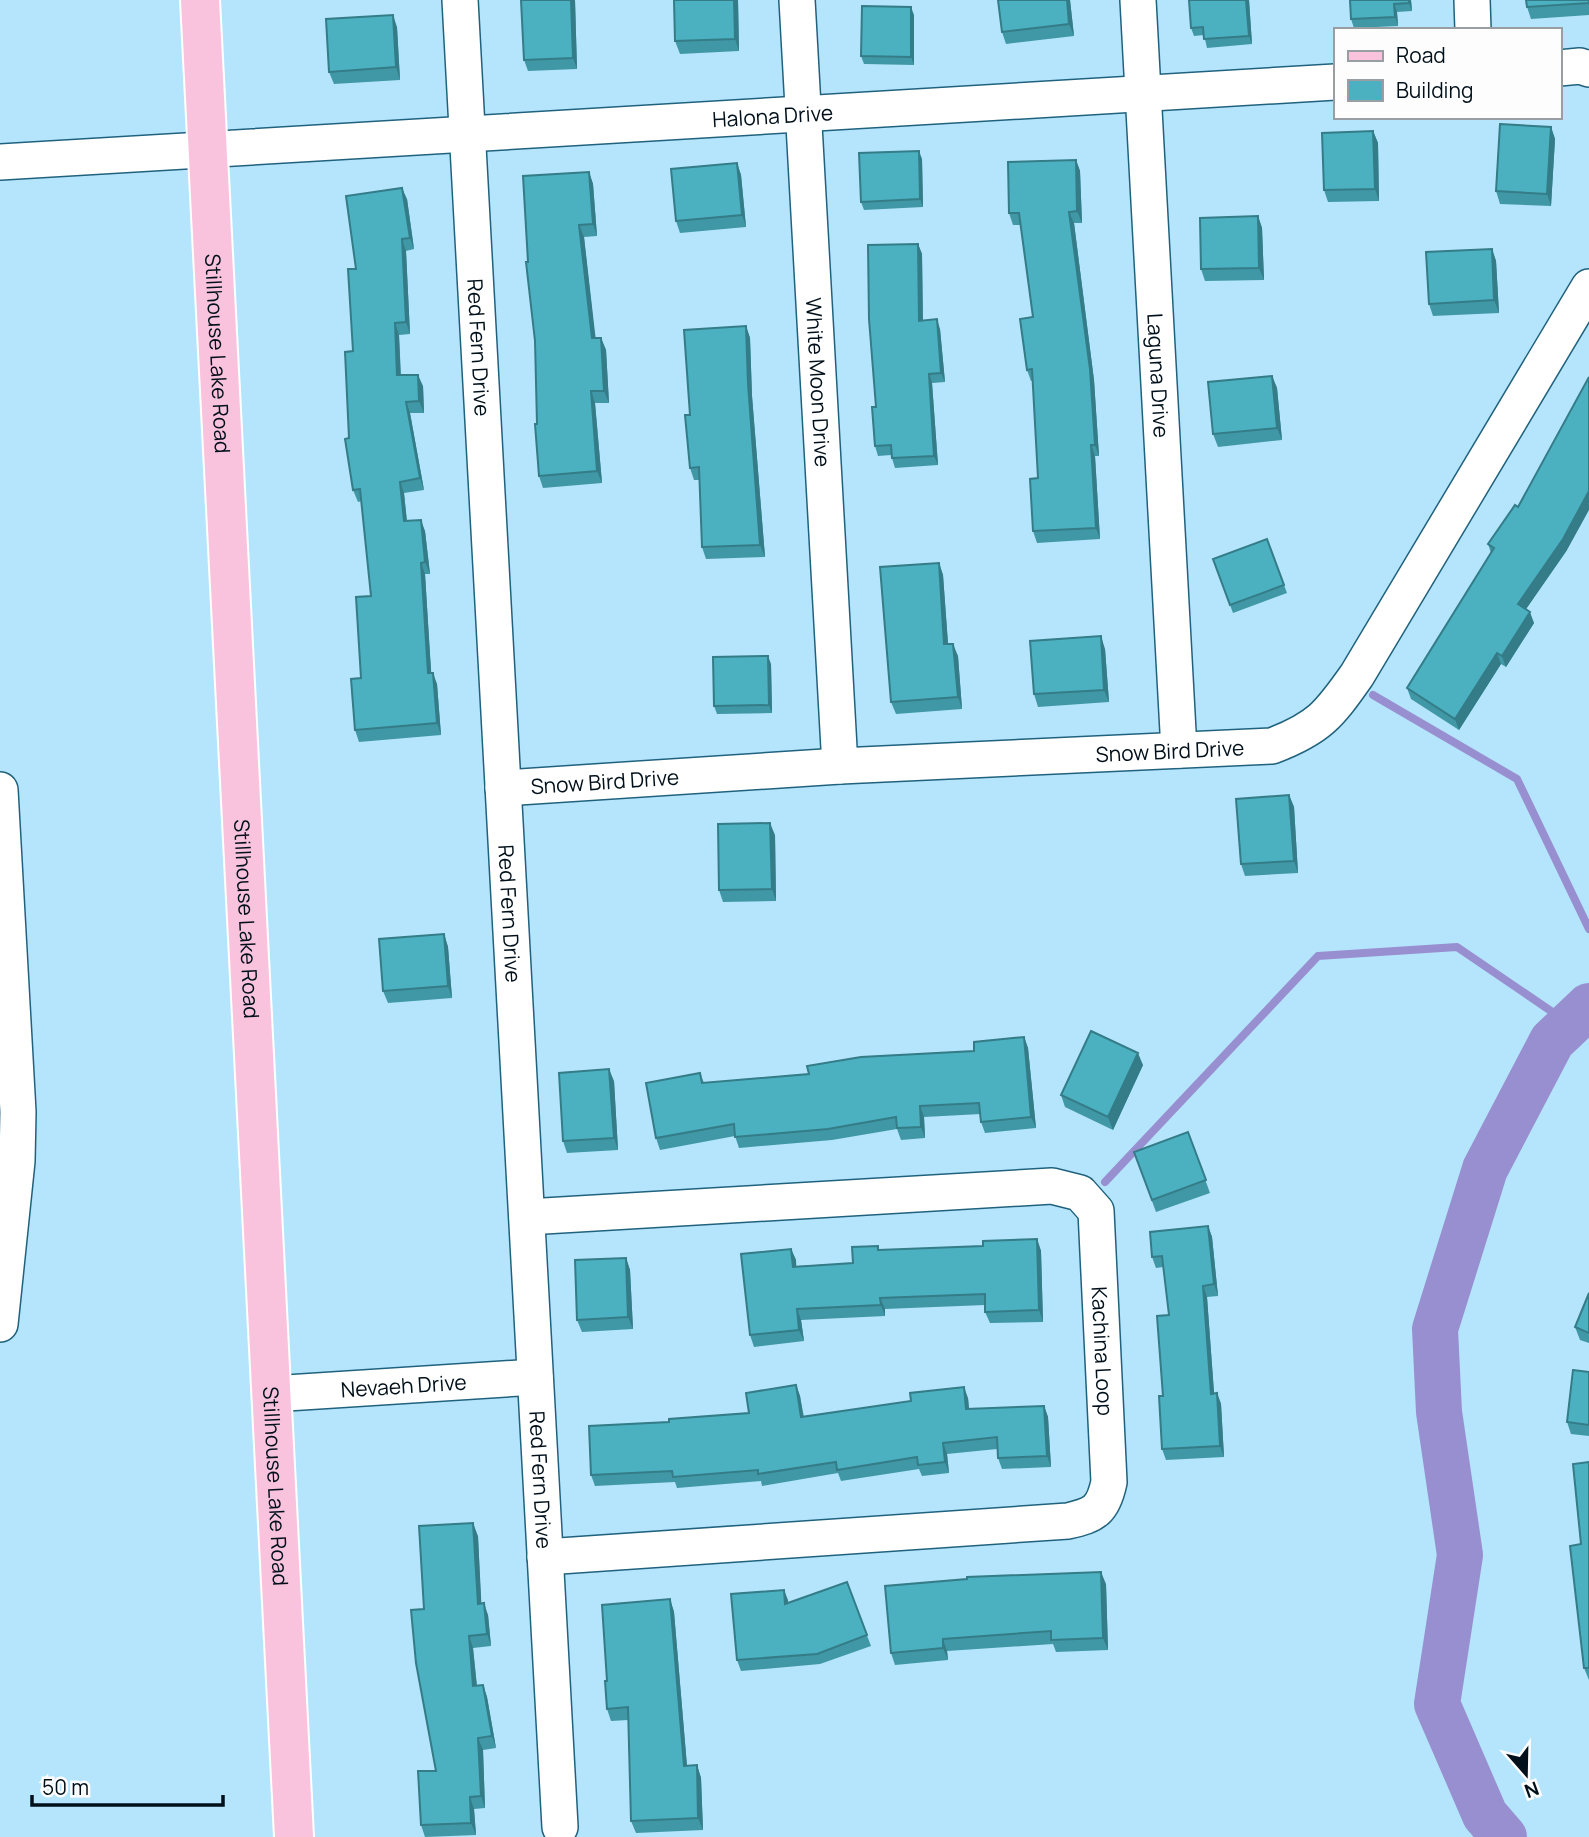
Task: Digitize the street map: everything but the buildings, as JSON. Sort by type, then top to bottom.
[{"type":"main road","name":"Stillhouse Lake Road","points":[[200,0],[294,1837]]},
{"type":"street","name":"Red Fern Drive","points":[[460,0],[560,1827]]},
{"type":"street","name":"White Moon Drive","points":[[797,0],[840,766]]},
{"type":"street","name":"Laguna Drive","points":[[1138,0],[1178,750]]},
{"type":"street","points":[[1472,0],[1473,28]]},
{"type":"street","points":[[1561,68],[1580,66],[1589,69]]},
{"type":"street","name":"Halona Drive","points":[[0,162],[1334,82]]},
{"type":"street","name":"Snow Bird Drive","points":[[503,788],[840,766],[1272,746],[1298,736],[1329,715],[1364,663],[1589,287]]},
{"type":"street","points":[[0,790],[18,1112],[17,1161],[0,1324]]},
{"type":"street","name":"Kachina Loop","points":[[527,1217],[1052,1186],[1080,1193],[1096,1211],[1109,1482],[1105,1502],[1089,1516],[1068,1521],[545,1557]]},
{"type":"street","name":"Nevaeh Drive","points":[[271,1394],[536,1377]]},
{"type":"waterway","points":[[1373,695],[1517,779],[1589,929]]},
{"type":"waterway","points":[[1105,1182],[1318,956],[1457,947],[1570,1024]]},
{"type":"waterway","points":[[1504,1837],[1485,1815],[1437,1704],[1460,1555],[1439,1412],[1435,1329],[1485,1169],[1552,1041],[1589,1006]]}]
